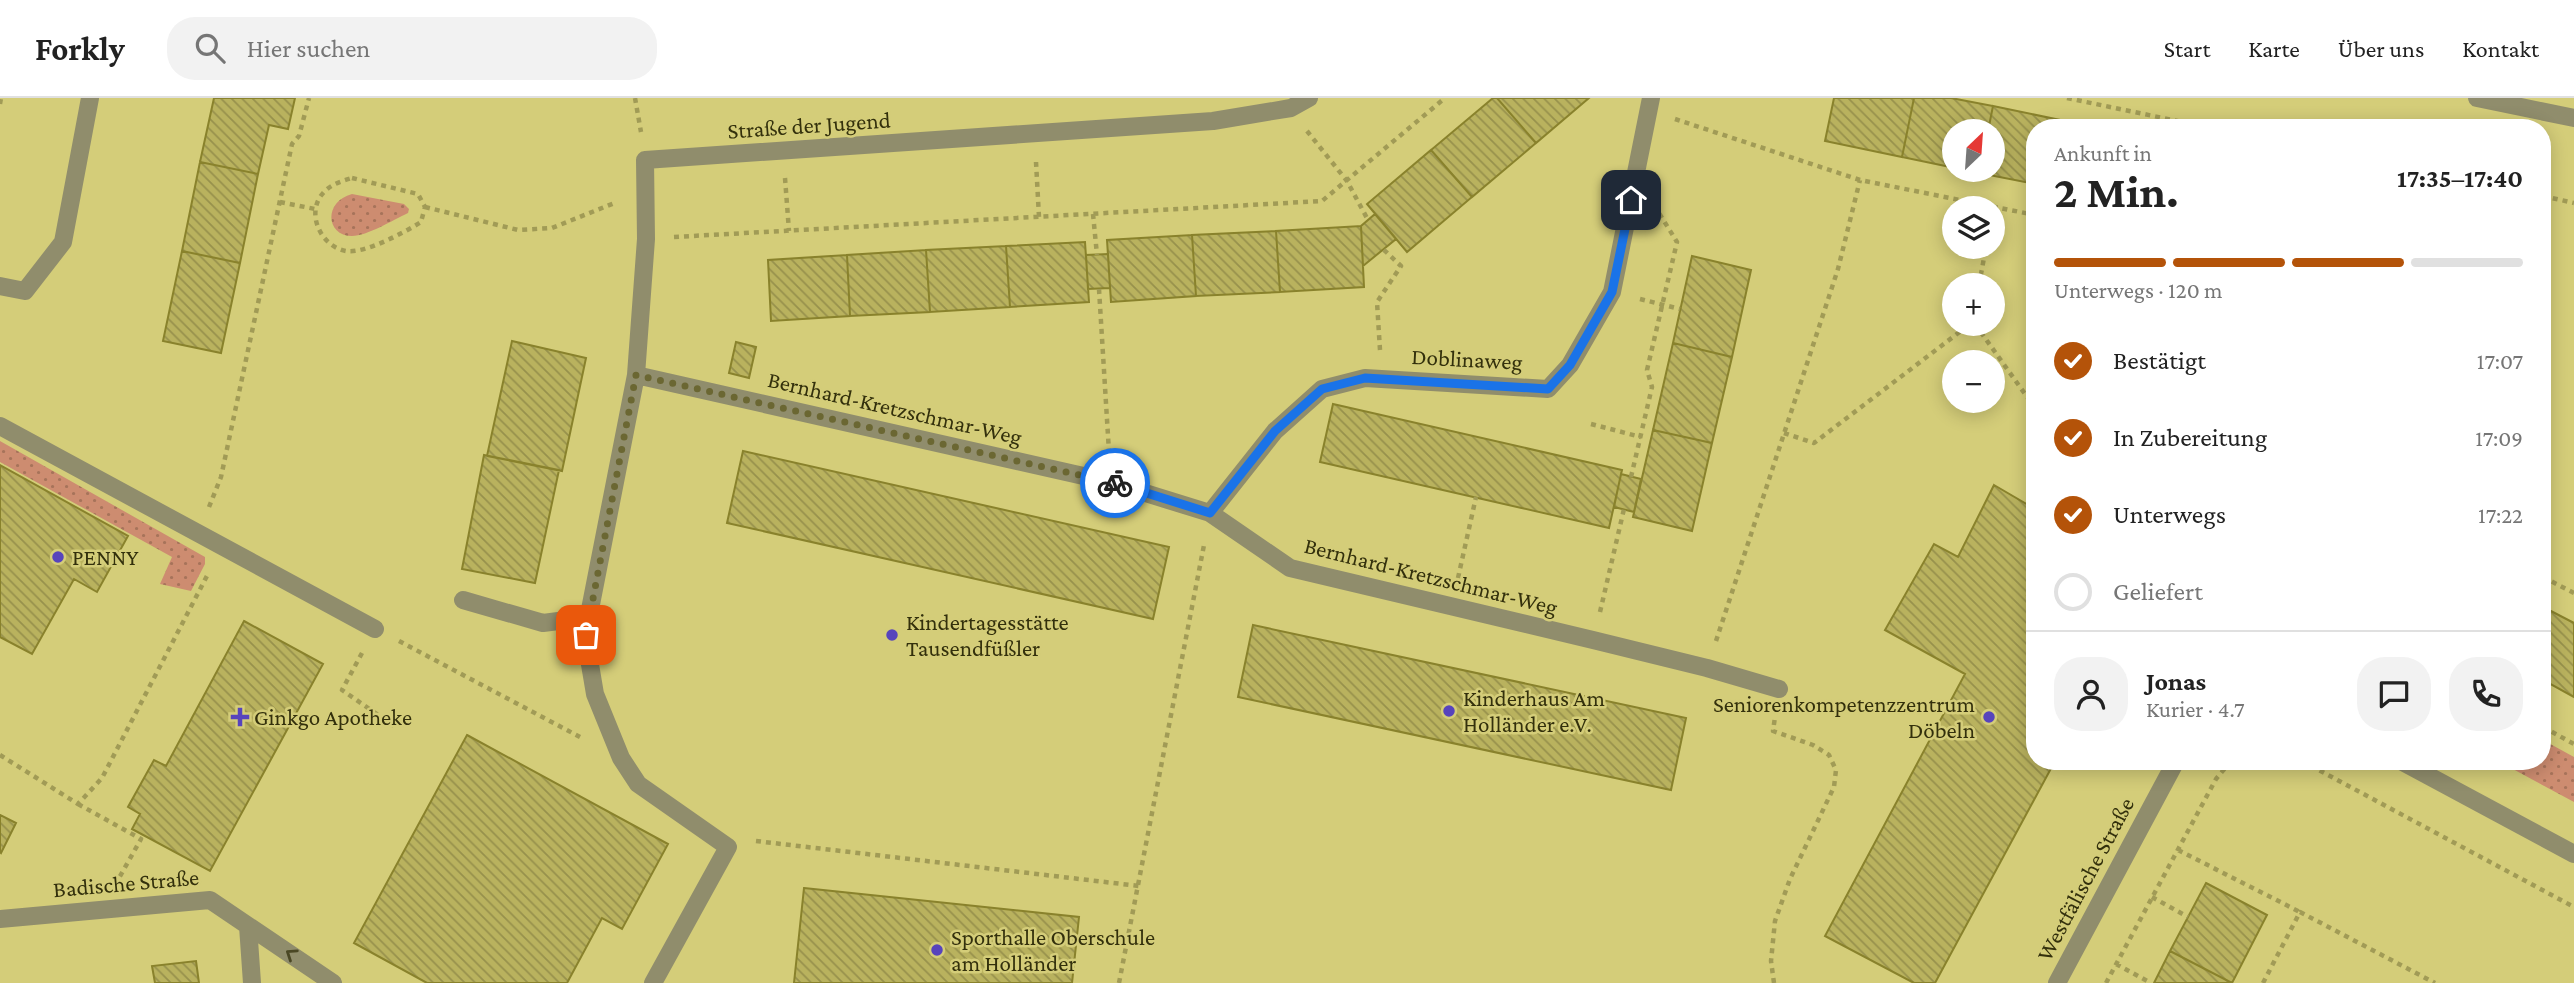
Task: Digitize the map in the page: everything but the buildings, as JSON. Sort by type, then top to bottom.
[{"type":"street","points":[[0,286],[25,291],[63,242],[90,98]]},
{"type":"street","name":"Straße der Jugend","points":[[647,190],[645,160],[1213,121],[1291,108],[1308,98]]},
{"type":"street","points":[[2477,98],[2574,118]]},
{"type":"street","name":"Doblinaweg","points":[[1210,513],[1275,431],[1322,389],[1365,378],[1548,389],[1570,365],[1612,292],[1649,104]]},
{"type":"street","points":[[647,190],[636,375],[586,635],[595,694],[621,758],[638,785],[728,847],[653,983]]},
{"type":"street","name":"Bernhard-Kretzschmar-Weg","points":[[636,375],[1110,482],[1210,513],[1290,568],[1707,668],[1779,689]]},
{"type":"street","points":[[0,426],[375,629]]},
{"type":"street","points":[[463,600],[543,623],[589,617]]},
{"type":"street","name":"Westfälische Straße","points":[[2057,983],[2171,770]]},
{"type":"street","points":[[2418,770],[2574,854]]},
{"type":"street","name":"Badische Straße","points":[[0,919],[210,900],[333,983]]},
{"type":"street","points":[[248,926],[252,983]]},
{"type":"path","points":[[0,104],[1,98]]},
{"type":"path","points":[[221,477],[292,144],[299,136],[309,98]]},
{"type":"path","points":[[646,239],[1322,201],[1445,98]]},
{"type":"path","points":[[2067,98],[2168,119]]},
{"type":"path","points":[[1649,104],[1860,180],[1942,196]]},
{"type":"path","points":[[1314,140],[1347,181],[1368,220]]},
{"type":"path","points":[[1035,156],[1039,217]]},
{"type":"path","points":[[1632,477],[1651,387],[1647,370],[1677,242],[1636,177]]},
{"type":"path","points":[[352,178],[418,194],[425,207],[421,222],[412,228],[360,250],[347,251],[331,245],[320,232],[315,209],[320,196],[334,183],[352,178]]},
{"type":"path","points":[[1707,668],[1838,269],[1860,180]]},
{"type":"path","points":[[786,186],[789,231]]},
{"type":"path","points":[[425,207],[518,230],[552,228],[647,190]]},
{"type":"path","points":[[2551,198],[2574,203]]},
{"type":"path","points":[[280,202],[315,209]]},
{"type":"path","points":[[2005,209],[2026,213]]},
{"type":"path","points":[[1093,214],[1097,255]]},
{"type":"path","points":[[1382,379],[1377,302],[1401,266],[1383,249]]},
{"type":"path","points":[[1099,289],[1110,482]]},
{"type":"path","points":[[1636,298],[1680,309]]},
{"type":"path","points":[[1784,433],[1814,443],[1956,336]]},
{"type":"path","points":[[1981,336],[2026,396]]},
{"type":"path","points":[[1591,424],[1641,437]]},
{"type":"path","points":[[1452,607],[1476,497]]},
{"type":"path","points":[[1593,640],[1624,509]]},
{"type":"path","points":[[1119,983],[1210,513]]},
{"type":"path","points":[[78,804],[102,778],[222,547]]},
{"type":"path","points":[[2551,580],[2574,593]]},
{"type":"path","points":[[375,629],[621,758]]},
{"type":"path","points":[[355,666],[342,690],[394,726]]},
{"type":"path","points":[[1774,983],[1771,961],[1775,920],[1790,879],[1834,787],[1836,770],[1829,755],[1813,745],[1773,731],[1779,689]]},
{"type":"path","points":[[2551,731],[2574,744]]},
{"type":"path","points":[[0,755],[78,804],[141,839],[101,909]]},
{"type":"path","points":[[2106,983],[2216,779],[2224,770]]},
{"type":"path","points":[[2319,770],[2574,907]]},
{"type":"path","points":[[728,847],[756,841],[1139,886]]},
{"type":"path","points":[[2178,850],[2434,983]]},
{"type":"path","points":[[2152,897],[2188,917]]},
{"type":"path","points":[[2263,983],[2300,912]]},
{"type":"path","points":[[2116,964],[2151,983]]},
{"type":"shaded area","points":[[352,194],[404,204],[409,209],[408,213],[365,233],[343,235],[333,225],[332,211],[343,198]]},
{"type":"shaded area","points":[[0,441],[205,557],[205,564],[191,591],[160,584],[172,557],[0,462]]},
{"type":"shaded area","points":[[2551,744],[2574,757],[2574,802],[2515,770],[2551,770]]},
{"type":"way so far","points":[[586,635],[636,375],[1115,483]]},
{"type":"place","name":"PENNY","points":[[58,557]]},
{"type":"place","name":"Kindertagesstätte Tausendfüßler","points":[[892,635]]},
{"type":"place","name":"Kinderhaus Am Holländer e.V.","points":[[1449,711]]},
{"type":"place","name":"Ginkgo Apotheke","points":[[240,717]]},
{"type":"place","name":"Seniorenkompetenzzentrum Döbeln","points":[[1989,717]]},
{"type":"place","name":"Sporthalle Oberschule am Holländer","points":[[937,950]]},
{"type":"route","points":[[1115,483],[1210,513],[1275,431],[1322,389],[1365,378],[1548,389],[1570,365],[1612,292],[1631,200]]}]
